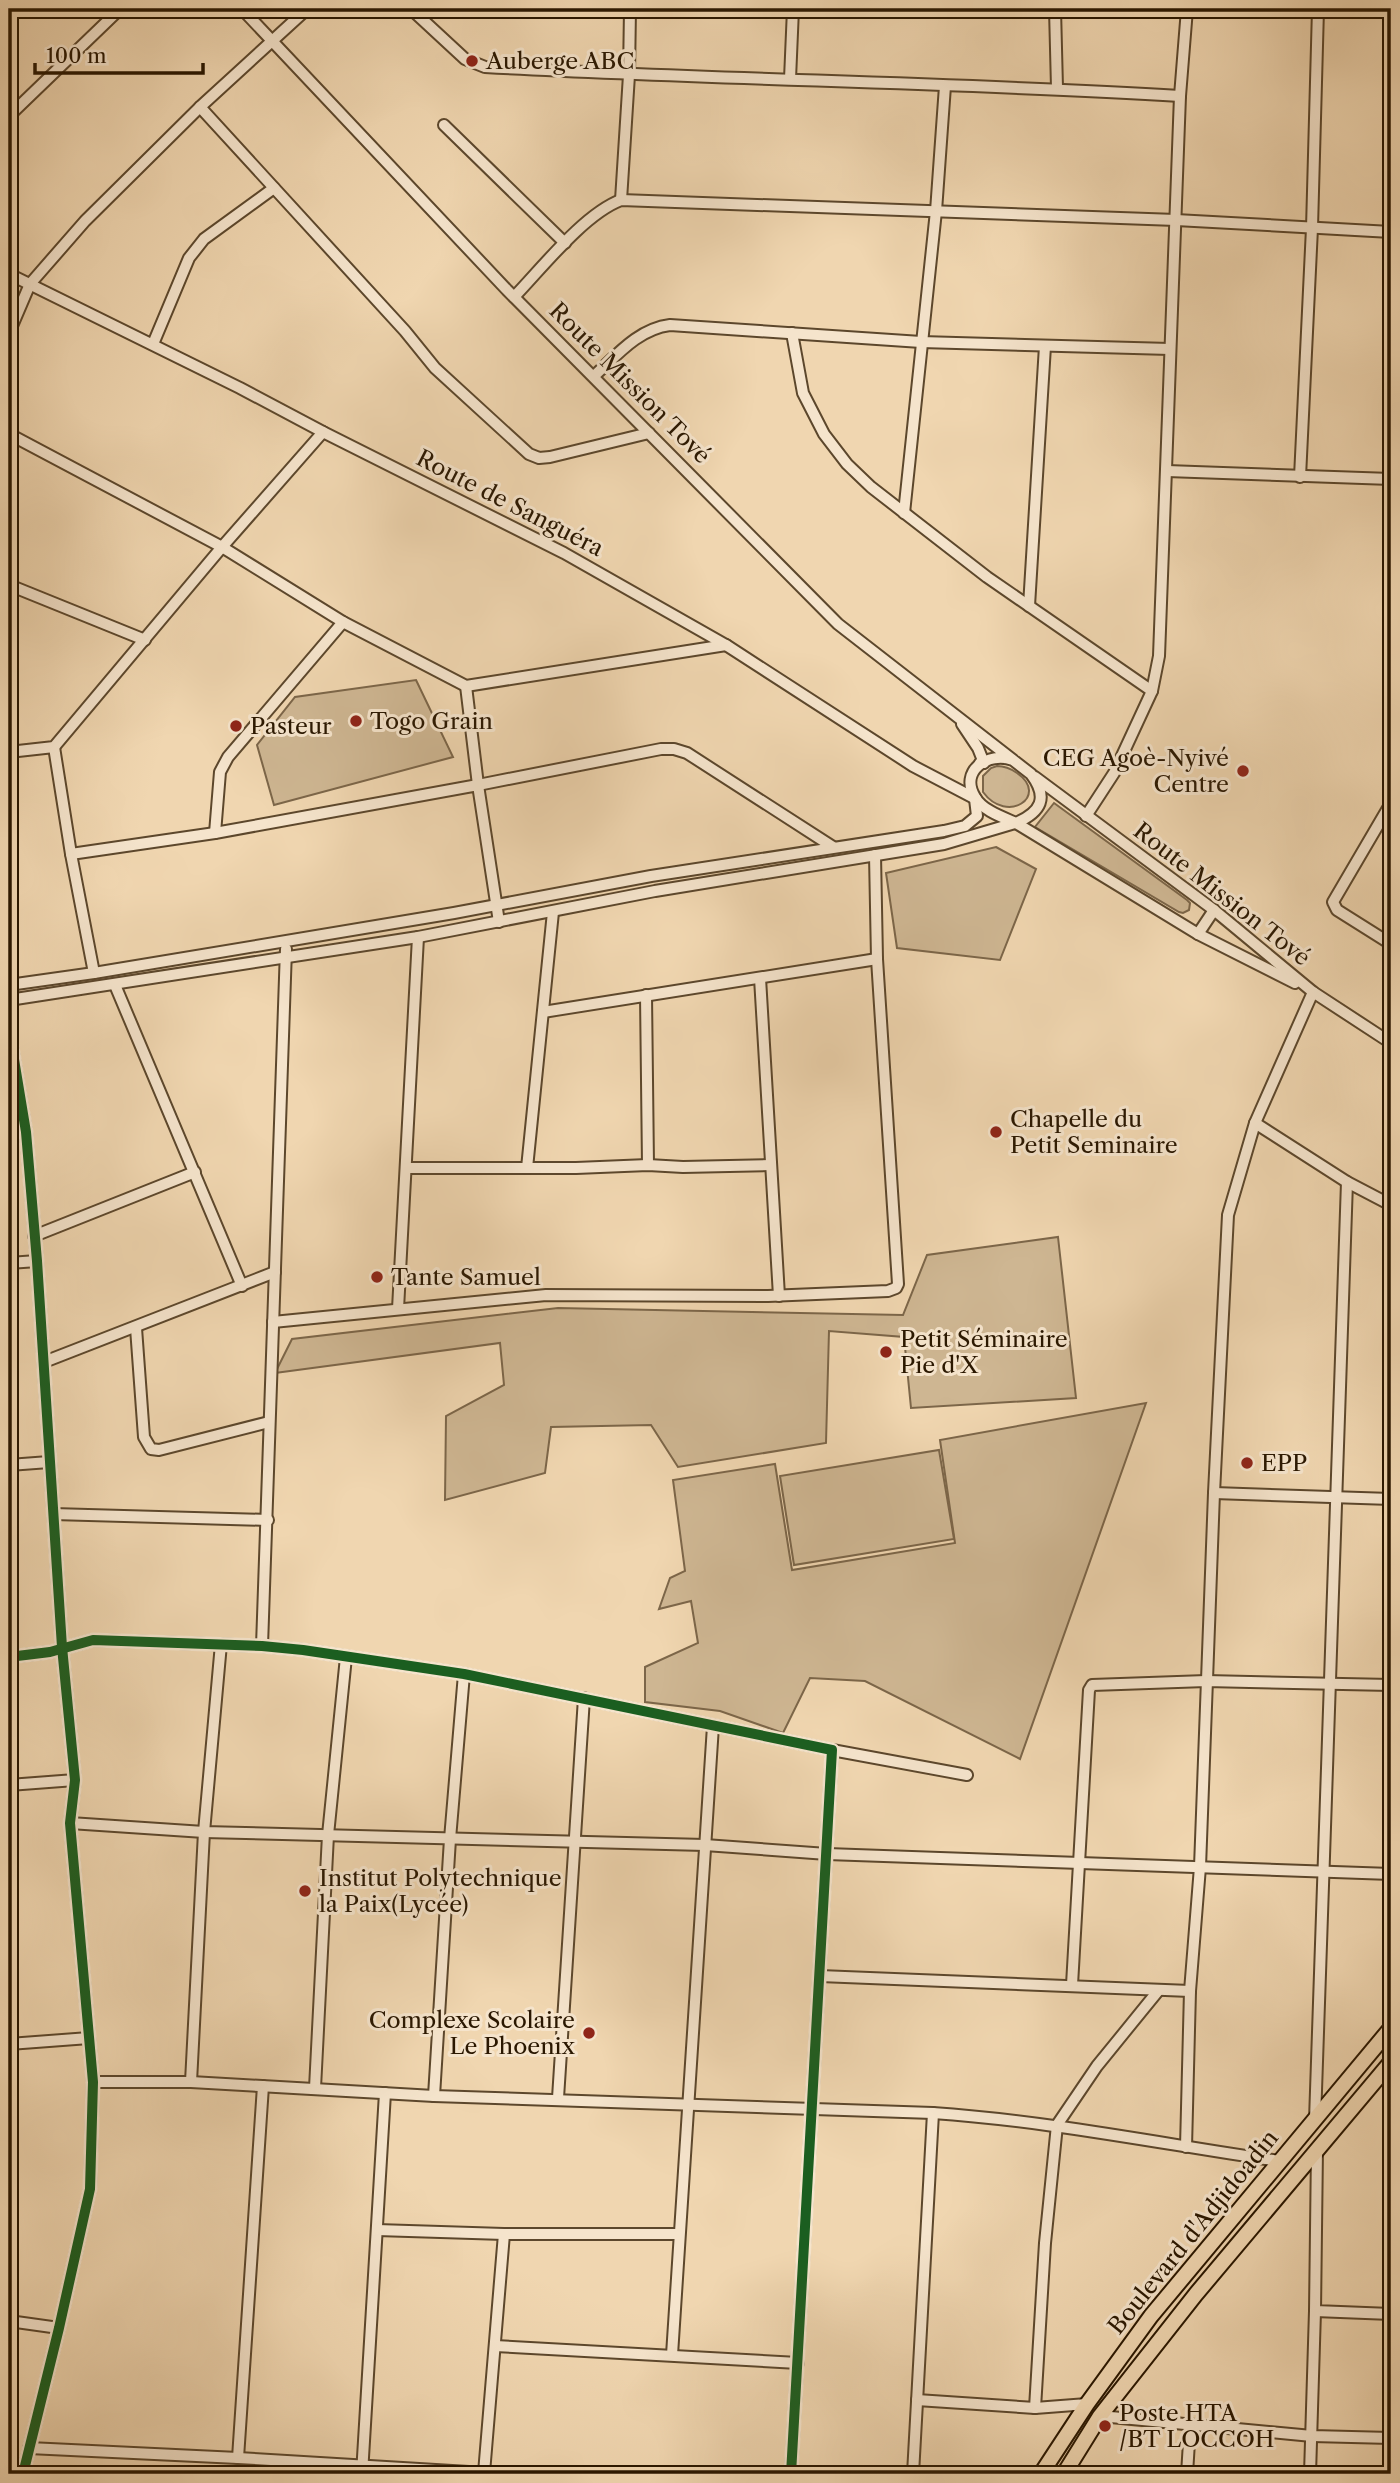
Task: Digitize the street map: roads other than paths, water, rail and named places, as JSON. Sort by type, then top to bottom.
[{"type":"main road","name":"Boulevard d'Adjidoadin","points":[[1041,2474],[1087,2404],[1151,2316],[1391,2028]]},
{"type":"main road","name":"Boulevard d'Adjidoadin","points":[[1064,2474],[1100,2416],[1196,2294],[1391,2062]]},
{"type":"street","points":[[9,116],[120,9]]},
{"type":"street","name":"Route Mission Tové","points":[[242,9],[514,297],[838,624],[1086,816],[1214,910],[1313,992],[1391,1043]]},
{"type":"street","points":[[9,333],[30,284],[85,221],[200,107],[307,9]]},
{"type":"street","points":[[411,9],[464,60],[474,65],[629,75],[1057,88],[1180,96]]},
{"type":"street","points":[[621,200],[629,75],[630,9]]},
{"type":"street","points":[[790,79],[793,9]]},
{"type":"street","points":[[1055,9],[1057,88]]},
{"type":"street","points":[[1086,816],[1114,773],[1152,691],[1159,656],[1180,96],[1187,9]]},
{"type":"street","points":[[1300,477],[1312,228],[1318,9]]},
{"type":"street","points":[[904,513],[936,211],[945,86]]},
{"type":"street","points":[[200,107],[419,346],[435,368],[529,454],[539,458],[550,457],[649,433]]},
{"type":"street","points":[[444,125],[565,243]]},
{"type":"street","points":[[153,344],[195,248],[274,188]]},
{"type":"street","points":[[514,297],[565,243],[603,209],[621,200],[1176,220],[1391,232]]},
{"type":"street","name":"Route de Sanguéra","points":[[9,274],[153,344],[564,554],[726,645],[913,766],[1015,823]]},
{"type":"street","points":[[594,376],[643,333],[670,325],[921,342],[1170,349]]},
{"type":"street","points":[[792,333],[803,393],[824,434],[847,464],[871,487],[987,577],[1152,691]]},
{"type":"street","points":[[1029,606],[1045,346]]},
{"type":"street","points":[[9,752],[54,747],[222,547],[323,432]]},
{"type":"street","points":[[9,434],[222,547],[343,622],[466,686],[726,645]]},
{"type":"street","points":[[1167,471],[1391,479]]},
{"type":"street","points":[[9,585],[145,640]]},
{"type":"street","points":[[215,833],[220,772],[228,757],[343,622]]},
{"type":"street","points":[[466,686],[499,922]]},
{"type":"street","points":[[913,766],[970,784],[980,763],[984,763],[978,748],[952,710]]},
{"type":"street","points":[[54,747],[94,973]]},
{"type":"street","points":[[71,854],[215,833],[661,749],[687,753],[833,847]]},
{"type":"street","points":[[980,763],[996,757],[1013,760]]},
{"type":"street","points":[[9,1000],[418,937],[654,891],[944,844],[1030,817],[1039,804],[1039,788],[1031,774]]},
{"type":"street","points":[[9,985],[285,941],[651,876],[965,826],[977,816],[971,786],[972,777]]},
{"type":"street","points":[[1391,803],[1333,902],[1337,910],[1391,944]]},
{"type":"street","points":[[1015,823],[1198,934],[1313,992],[1255,1124],[1228,1216],[1200,1867],[1190,1991],[1186,2147]]},
{"type":"street","points":[[273,1322],[547,1295],[779,1296],[888,1292],[896,1289],[898,1284],[877,959],[874,855]]},
{"type":"street","points":[[1198,934],[1214,910]]},
{"type":"street","points":[[527,1168],[553,912]]},
{"type":"street","points":[[398,1309],[418,937]]},
{"type":"street","points":[[262,1646],[285,941]]},
{"type":"street","points":[[544,1012],[877,959]]},
{"type":"street","points":[[760,978],[779,1296]]},
{"type":"street","points":[[115,985],[242,1286]]},
{"type":"street","points":[[646,995],[648,1165]]},
{"type":"street","points":[[9,1029],[26,1132],[37,1261],[62,1647],[75,1780],[69,1823],[93,2082],[90,2189],[23,2474],[9,2471]]},
{"type":"street","points":[[1255,1124],[1347,1182],[1391,1205]]},
{"type":"street","points":[[9,1133],[26,1132]]},
{"type":"street","points":[[407,1168],[770,1165]]},
{"type":"street","points":[[34,1236],[195,1172]]},
{"type":"street","points":[[1315,2120],[1347,1182]]},
{"type":"street","points":[[9,1263],[37,1261]]},
{"type":"street","points":[[44,1362],[275,1272]]},
{"type":"street","points":[[136,1328],[144,1437],[151,1449],[159,1450],[269,1422]]},
{"type":"street","points":[[9,1465],[49,1462]]},
{"type":"street","points":[[1214,1493],[1391,1499]]},
{"type":"street","points":[[53,1514],[268,1520]]},
{"type":"street","points":[[9,1657],[43,1653],[93,1640],[262,1646],[464,1674],[967,1775]]},
{"type":"street","points":[[191,2082],[204,1832],[221,1644]]},
{"type":"street","points":[[315,2088],[328,1835],[346,1657]]},
{"type":"street","points":[[434,2096],[450,1839],[464,1674]]},
{"type":"street","points":[[1072,1985],[1090,1687],[1095,1683],[1206,1681],[1391,1685]]},
{"type":"street","points":[[558,2098],[584,1698]]},
{"type":"street","points":[[672,2355],[713,1726]]},
{"type":"street","points":[[791,2474],[832,1750]]},
{"type":"street","points":[[9,1785],[75,1780]]},
{"type":"street","points":[[69,1823],[204,1832],[705,1845],[827,1854],[1391,1874]]},
{"type":"street","points":[[820,1976],[1190,1991]]},
{"type":"street","points":[[1035,2408],[1045,2243],[1057,2125],[1097,2066],[1158,1991]]},
{"type":"street","points":[[9,2044],[89,2038]]},
{"type":"street","points":[[93,2082],[191,2082],[434,2096],[558,2098],[933,2113],[1057,2125],[1279,2161]]},
{"type":"street","points":[[238,2458],[263,2086]]},
{"type":"street","points":[[362,2470],[385,2093]]},
{"type":"street","points":[[913,2474],[933,2113]]},
{"type":"street","points":[[1310,2474],[1317,2149]]},
{"type":"street","points":[[377,2230],[504,2234],[678,2234]]},
{"type":"street","points":[[484,2473],[504,2234]]},
{"type":"street","points":[[1315,2311],[1391,2314]]},
{"type":"street","points":[[9,2321],[59,2329]]},
{"type":"street","points":[[495,2346],[798,2364]]},
{"type":"street","points":[[917,2400],[1035,2408],[1087,2404]]},
{"type":"street","points":[[1100,2416],[1312,2436],[1391,2438]]},
{"type":"street","points":[[1187,2474],[1190,2426]]},
{"type":"street","points":[[29,2448],[238,2458],[362,2470],[502,2474]]},
{"type":"place","name":"Auberge ABC","points":[[472,61]]},
{"type":"place","name":"Togo Grain","points":[[356,721]]},
{"type":"place","name":"Pasteur","points":[[236,726]]},
{"type":"place","name":"CEG Agoè-Nyivé Centre","points":[[1243,771]]},
{"type":"place","name":"Chapelle du Petit Seminaire","points":[[996,1132]]},
{"type":"place","name":"Tante Samuel","points":[[377,1277]]},
{"type":"place","name":"Petit Séminaire Pie d'X","points":[[886,1352]]},
{"type":"place","name":"EPP","points":[[1247,1463]]},
{"type":"place","name":"Institut Polytechnique la Paix(Lycée)","points":[[305,1891]]},
{"type":"place","name":"Complexe Scolaire Le Phoenix","points":[[589,2033]]},
{"type":"place","name":"Poste HTA /BT LOCCOH","points":[[1105,2426]]}]
